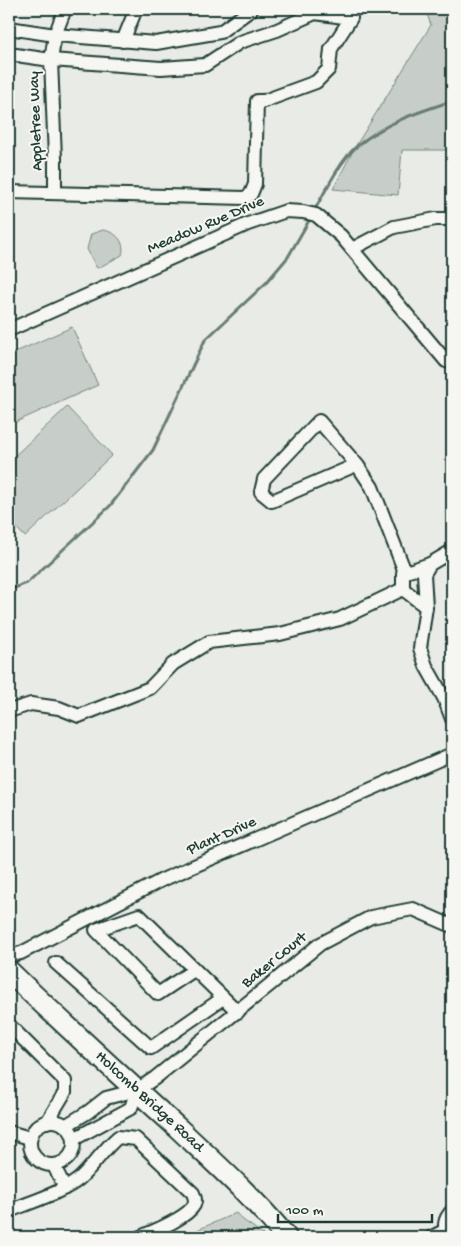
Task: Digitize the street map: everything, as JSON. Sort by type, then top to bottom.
[{"type":"main road","name":"Holcomb Bridge Road","points":[[9,971],[58,1019],[240,1186],[264,1210],[286,1237]]},
{"type":"street","points":[[9,192],[245,198],[251,194],[255,184],[257,101],[264,101],[316,82],[329,69],[331,48],[351,18],[315,13],[276,30],[240,42],[205,64],[161,68],[51,60],[55,35],[65,9]]},
{"type":"street","points":[[123,41],[136,9]]},
{"type":"street","points":[[9,28],[55,35],[156,43],[220,32],[252,9]]},
{"type":"street","name":"Appletree Way","points":[[9,54],[51,60],[55,193]]},
{"type":"street","name":"Meadow Rue Drive","points":[[9,330],[240,228],[286,211],[303,212],[316,215],[328,224],[352,249],[446,360],[452,363]]},
{"type":"street","points":[[352,249],[394,227],[436,219],[452,219]]},
{"type":"street","points":[[356,465],[272,501],[261,492],[264,479],[319,421],[356,465],[372,487],[405,572],[403,573],[403,589]]},
{"type":"street","points":[[405,572],[430,564],[452,552]]},
{"type":"street","points":[[430,564],[424,574],[426,606],[420,648],[426,666],[448,700],[452,719]]},
{"type":"street","points":[[403,589],[426,606]]},
{"type":"street","points":[[9,711],[31,704],[59,708],[79,716],[150,688],[172,664],[209,642],[280,634],[340,619],[403,589]]},
{"type":"street","name":"Plant Drive","points":[[9,956],[162,880],[452,754]]},
{"type":"street","name":"Baker Court","points":[[137,1090],[155,1078],[238,1012],[320,944],[371,917],[414,909],[452,926]]},
{"type":"street","points":[[194,970],[158,994],[96,930],[138,915],[238,1012]]},
{"type":"street","points":[[56,963],[151,1048],[223,998]]},
{"type":"street","points":[[9,1025],[65,1081],[65,1092],[47,1122]]},
{"type":"street","points":[[66,1126],[106,1098],[137,1090]]},
{"type":"street","points":[[74,1138],[131,1108],[137,1090]]},
{"type":"street","points":[[54,1121],[66,1126],[74,1138],[72,1153],[67,1160],[54,1166],[34,1158],[31,1152],[30,1138],[36,1127],[54,1121]]},
{"type":"street","points":[[9,1132],[30,1138]]},
{"type":"street","points":[[9,1212],[65,1188],[78,1180],[107,1146],[118,1137],[136,1139],[193,1194],[195,1200],[193,1207],[176,1220],[140,1237]]},
{"type":"street","points":[[54,1166],[65,1188]]},
{"type":"street","points":[[432,1237],[448,1234],[446,1220],[452,1211]]},
{"type":"shaded area","points":[[425,9],[452,9],[452,150],[402,150],[398,195],[333,189],[355,147],[431,25]]},
{"type":"shaded area","points":[[103,230],[119,238],[123,250],[122,255],[98,268],[87,249],[91,234]]},
{"type":"shaded area","points":[[72,327],[98,385],[9,425],[9,355]]},
{"type":"shaded area","points":[[67,407],[112,455],[25,537],[9,520],[9,461]]},
{"type":"shaded area","points":[[236,1213],[265,1237],[181,1237]]},
{"type":"waterway","points":[[314,211],[339,168],[356,147],[390,125],[414,114],[452,101]]},
{"type":"waterway","points":[[9,590],[27,583],[110,506],[153,450],[205,340],[266,283],[288,257],[311,217]]}]
